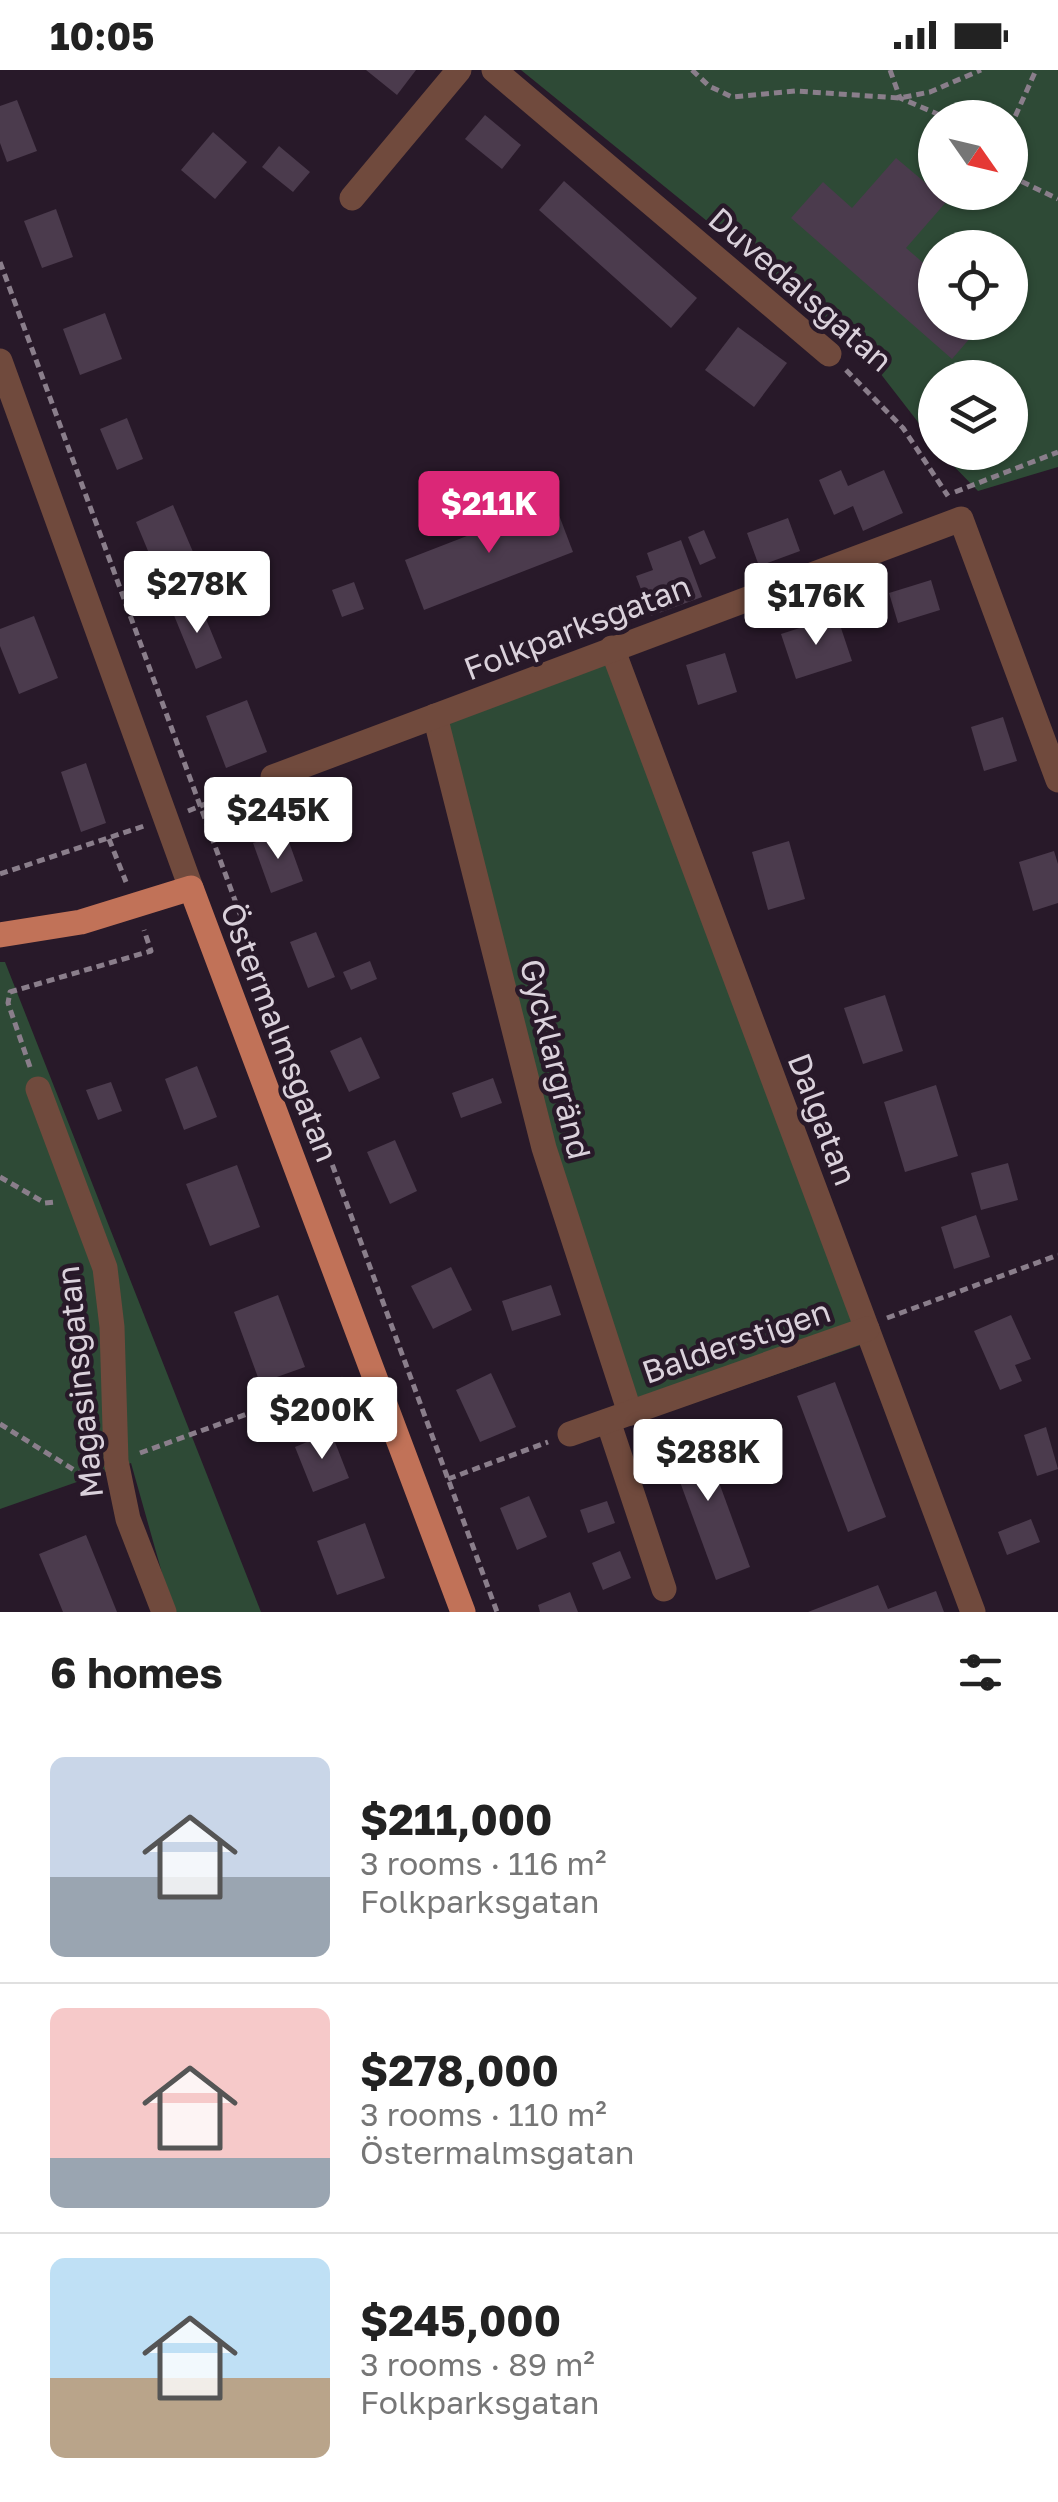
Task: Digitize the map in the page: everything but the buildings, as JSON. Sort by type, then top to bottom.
[{"type":"main road","points":[[0,935],[81,922],[191,888]]},
{"type":"main road","name":"Östermalmsgatan","points":[[191,888],[462,1612]]},
{"type":"street","points":[[352,198],[459,70]]},
{"type":"street","name":"Duvedalsgatan","points":[[494,70],[829,354]]},
{"type":"street","name":"Östermalmsgatan","points":[[0,361],[191,888]]},
{"type":"street","points":[[961,520],[1058,780]]},
{"type":"street","name":"Folkparksgatan","points":[[273,777],[961,520]]},
{"type":"street","name":"Dalgatan","points":[[612,648],[972,1612]]},
{"type":"street","name":"Gycklargränd","points":[[435,716],[544,1148],[664,1589]]},
{"type":"street","name":"Magasinsgatan","points":[[38,1088],[104,1268],[112,1328],[116,1461],[124,1502],[164,1612]]},
{"type":"street","name":"Balderstigen","points":[[570,1434],[867,1329]]},
{"type":"path","points":[[692,70],[709,86],[732,97],[794,91],[900,98],[930,92],[981,70]]},
{"type":"path","points":[[890,70],[900,98],[918,106]]},
{"type":"path","points":[[1023,100],[1036,70]]},
{"type":"path","points":[[1028,185],[1058,199]]},
{"type":"path","points":[[0,262],[497,1612]]},
{"type":"path","name":"Duvedalsgatan","points":[[829,354],[903,428],[961,520]]},
{"type":"path","points":[[948,495],[1058,452]]},
{"type":"path","points":[[0,874],[164,820],[273,777]]},
{"type":"path","points":[[38,1088],[8,1004],[10,992],[152,951],[109,838]]},
{"type":"path","points":[[0,1177],[44,1203],[78,1200]]},
{"type":"path","points":[[867,1329],[887,1318],[1058,1256]]},
{"type":"path","points":[[116,1461],[372,1368]]},
{"type":"path","points":[[0,1424],[124,1502]]},
{"type":"path","points":[[448,1479],[570,1434]]},
{"type":"green space","points":[[521,70],[1058,70],[1058,467],[978,491],[958,470],[1028,470],[1028,360],[918,360],[918,422],[856,342]]},
{"type":"green space","points":[[623,646],[878,1339],[633,1424],[433,730]]},
{"type":"green space","points":[[0,962],[5,962],[261,1612],[173,1612],[131,1463],[0,1509]]}]
